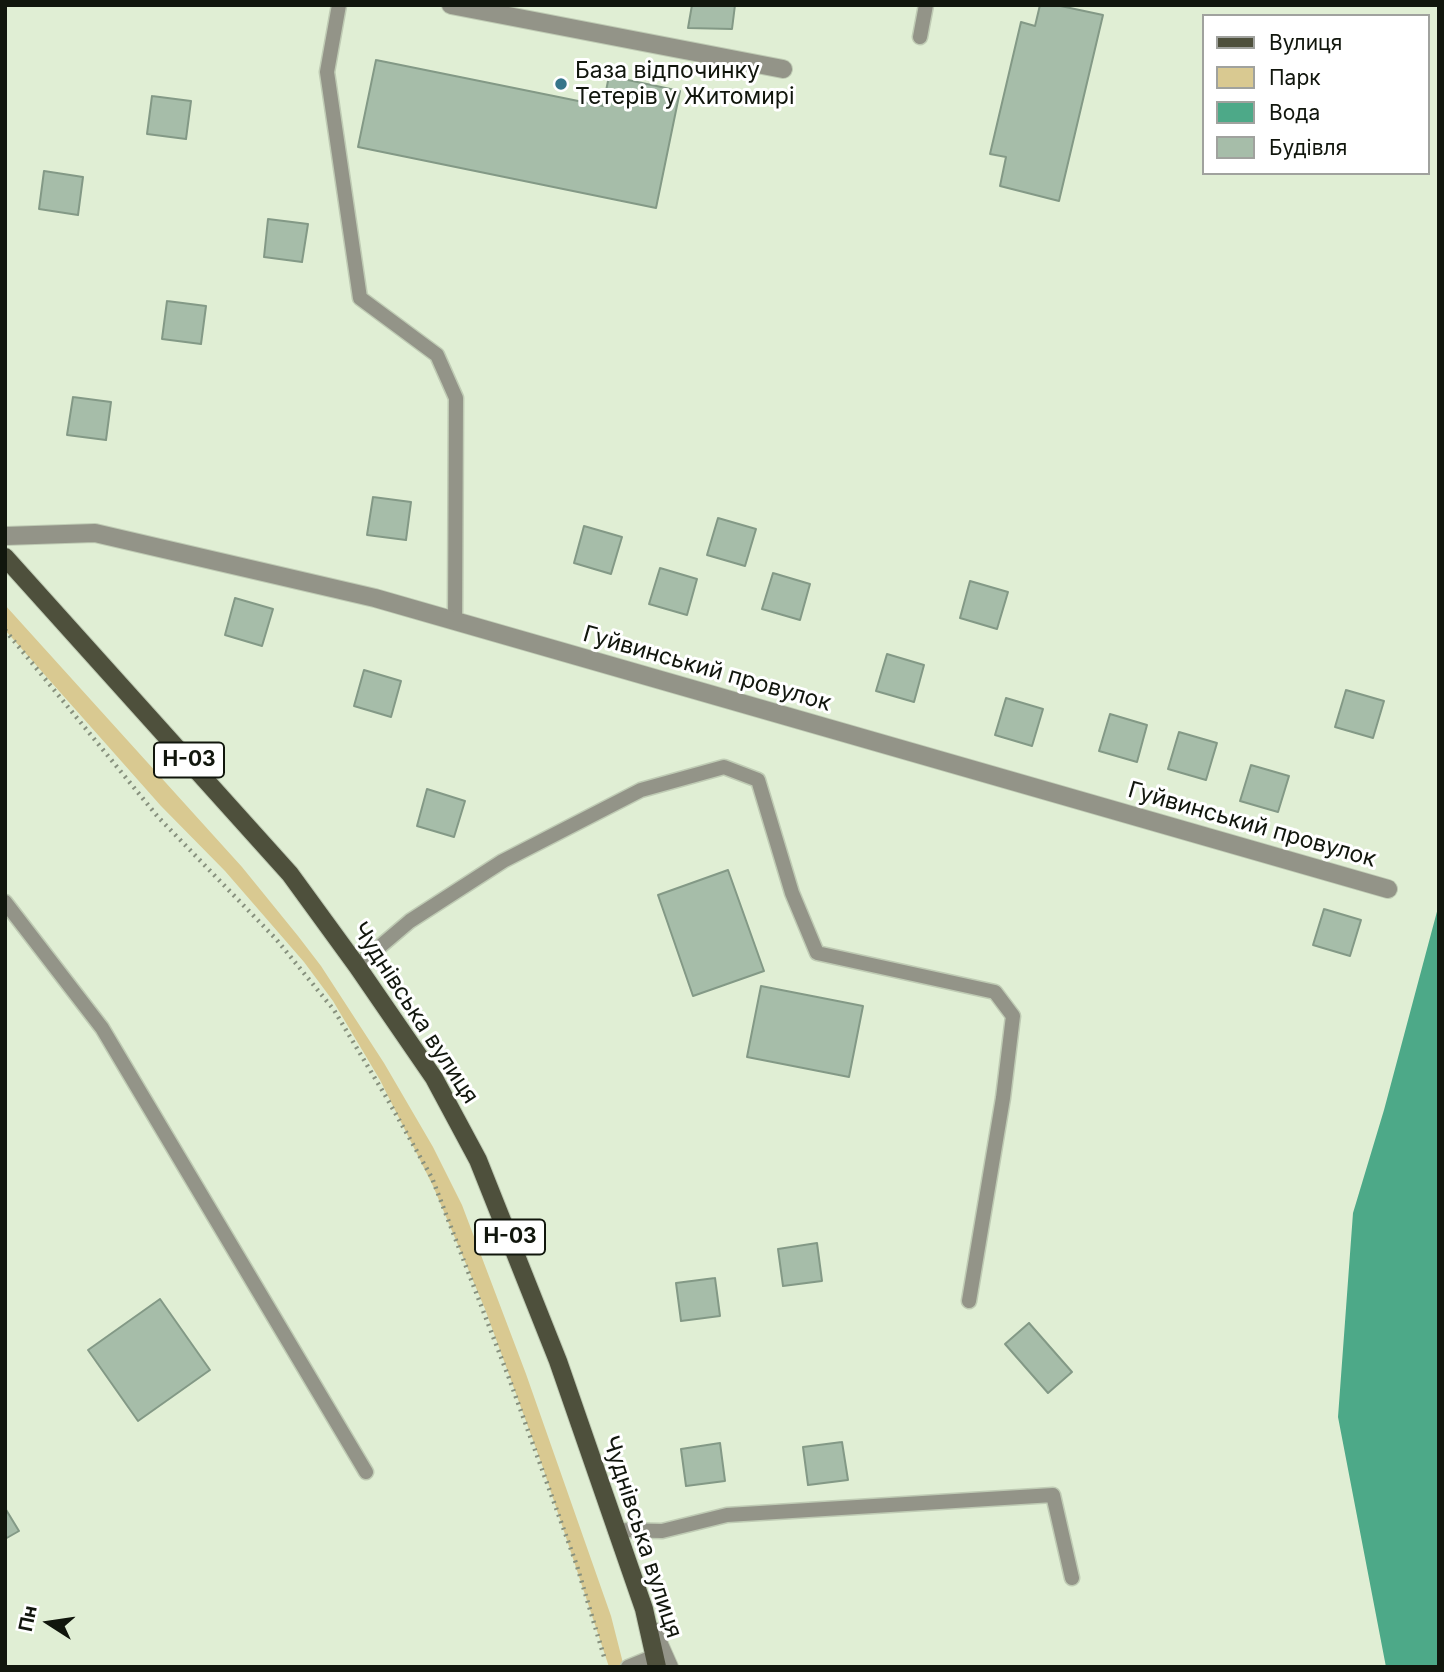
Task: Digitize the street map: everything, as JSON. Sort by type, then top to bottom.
[{"type":"main road","name":"Чуднівська вулиця","points":[[7,562],[290,874],[434,1078],[478,1160],[558,1362],[644,1609],[660,1663]]},
{"type":"street","points":[[451,5],[783,69]]},
{"type":"street","name":"Гуйвинський провулок","points":[[5,536],[94,533],[375,598],[1388,889]]},
{"type":"lane","points":[[340,5],[327,72],[360,298],[437,355],[456,398],[455,621]]},
{"type":"lane","points":[[920,37],[926,5]]},
{"type":"lane","points":[[357,966],[403,926],[503,860],[641,790],[724,767],[758,780],[792,893],[817,953],[995,992],[1013,1016],[1003,1098],[969,1301]]},
{"type":"lane","points":[[5,902],[102,1028],[366,1472]]},
{"type":"lane","points":[[615,1530],[662,1531],[727,1516],[1053,1495],[1072,1578]]},
{"type":"lane","points":[[628,1667],[660,1663]]},
{"type":"path","points":[[5,630],[158,817],[284,949],[334,1010],[386,1095],[437,1191],[568,1541],[607,1667]]},
{"type":"green space","points":[[5,605],[242,867],[298,936],[321,966],[384,1063],[433,1147],[462,1205],[526,1374],[611,1616],[624,1667],[609,1667],[542,1465],[485,1309],[433,1186],[380,1080],[333,1001],[304,962],[225,871],[161,806],[5,630]]},
{"type":"water","points":[[1439,904],[1439,1667],[1386,1667],[1338,1417],[1353,1213],[1384,1110]]},
{"type":"building","points":[[692,5],[735,5],[732,29],[688,28]]},
{"type":"building","points":[[1040,5],[1056,5],[1103,15],[1059,201],[1000,186],[1006,157],[990,154],[1021,22],[1035,26]]},
{"type":"building","points":[[376,60],[603,106],[609,76],[680,91],[656,208],[358,147]]},
{"type":"building","points":[[152,96],[191,101],[186,139],[147,134]]},
{"type":"building","points":[[44,171],[83,177],[78,215],[39,209]]},
{"type":"building","points":[[268,219],[308,224],[302,262],[264,257]]},
{"type":"building","points":[[167,301],[206,306],[201,344],[162,339]]},
{"type":"building","points":[[73,397],[111,402],[106,440],[67,435]]},
{"type":"building","points":[[373,497],[411,502],[406,540],[367,535]]},
{"type":"building","points":[[718,518],[756,529],[745,566],[707,555]]},
{"type":"building","points":[[584,526],[622,537],[611,574],[574,563]]},
{"type":"building","points":[[660,568],[697,579],[687,615],[649,604]]},
{"type":"building","points":[[773,573],[810,584],[800,620],[762,609]]},
{"type":"building","points":[[970,581],[1008,592],[997,629],[960,618]]},
{"type":"building","points":[[235,598],[273,609],[262,646],[225,635]]},
{"type":"building","points":[[887,654],[924,665],[914,702],[876,691]]},
{"type":"building","points":[[364,670],[401,681],[391,717],[354,706]]},
{"type":"building","points":[[1346,690],[1384,701],[1373,738],[1335,727]]},
{"type":"building","points":[[1006,698],[1043,709],[1032,746],[995,735]]},
{"type":"building","points":[[1110,714],[1147,725],[1137,762],[1099,751]]},
{"type":"building","points":[[1179,732],[1217,743],[1206,780],[1168,769]]},
{"type":"building","points":[[1251,765],[1289,776],[1278,812],[1240,801]]},
{"type":"building","points":[[427,789],[465,801],[454,837],[417,826]]},
{"type":"building","points":[[728,870],[764,971],[693,996],[658,895]]},
{"type":"building","points":[[1324,909],[1361,920],[1350,956],[1313,945]]},
{"type":"building","points":[[761,986],[863,1006],[849,1077],[747,1057]]},
{"type":"building","points":[[817,1243],[822,1281],[783,1286],[778,1249]]},
{"type":"building","points":[[715,1278],[720,1316],[681,1321],[676,1283]]},
{"type":"building","points":[[160,1299],[210,1370],[138,1421],[88,1350]]},
{"type":"building","points":[[1029,1323],[1072,1372],[1048,1393],[1005,1344]]},
{"type":"building","points":[[842,1442],[848,1480],[808,1485],[803,1447]]},
{"type":"building","points":[[720,1443],[725,1481],[686,1486],[681,1449]]},
{"type":"building","points":[[5,1508],[19,1531],[5,1539]]},
{"type":"place","name":"База відпочинку Тетерів у Житомирі","points":[[561,84]]}]
